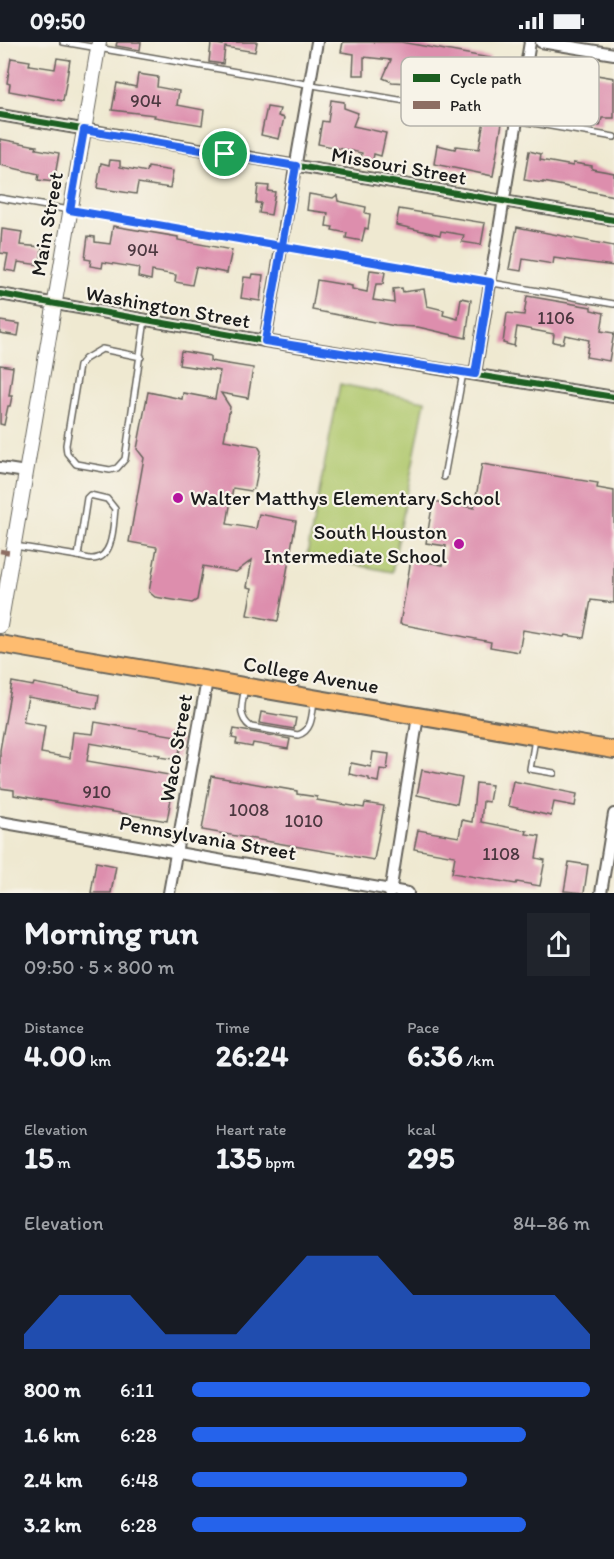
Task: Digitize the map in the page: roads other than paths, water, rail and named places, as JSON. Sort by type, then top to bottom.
[{"type":"main road","name":"College Avenue","points":[[0,644],[614,750]]},
{"type":"street","points":[[265,341],[317,42]]},
{"type":"street","points":[[528,57],[530,42]]},
{"type":"street","points":[[541,42],[614,54]]},
{"type":"street","name":"Main Street","points":[[0,626],[99,45]]},
{"type":"street","name":"Missouri Street","points":[[0,115],[614,220]]},
{"type":"street","points":[[475,374],[516,126]]},
{"type":"street","name":"Washington Street","points":[[0,294],[265,341],[614,397]]},
{"type":"street","points":[[0,468],[26,472]]},
{"type":"street","name":"Waco Street","points":[[170,893],[207,680]]},
{"type":"street","points":[[391,891],[418,716]]},
{"type":"street","points":[[600,893],[614,814]]},
{"type":"street","name":"Pennsylvania Street","points":[[0,822],[408,893]]},
{"type":"lane","points":[[63,42],[99,45],[401,100]]},
{"type":"lane","points":[[551,126],[614,137]]},
{"type":"lane","points":[[0,198],[614,304]]},
{"type":"lane","points":[[141,357],[102,349],[90,354],[80,366],[66,445],[67,453],[76,464],[110,470],[117,468],[125,459],[141,357],[146,320]]},
{"type":"lane","points":[[444,477],[463,372]]},
{"type":"lane","points":[[14,545],[93,559],[99,557],[109,548],[115,509],[107,499],[90,495],[87,498],[78,556]]},
{"type":"lane","points":[[245,686],[241,711],[243,719],[251,727],[298,735],[305,733],[309,727],[314,698]]},
{"type":"lane","points":[[535,737],[530,769],[554,773]]},
{"type":"place","name":"Walter Matthys Elementary School","points":[[178,498]]},
{"type":"place","name":"South Houston Intermediate School","points":[[459,544]]}]
